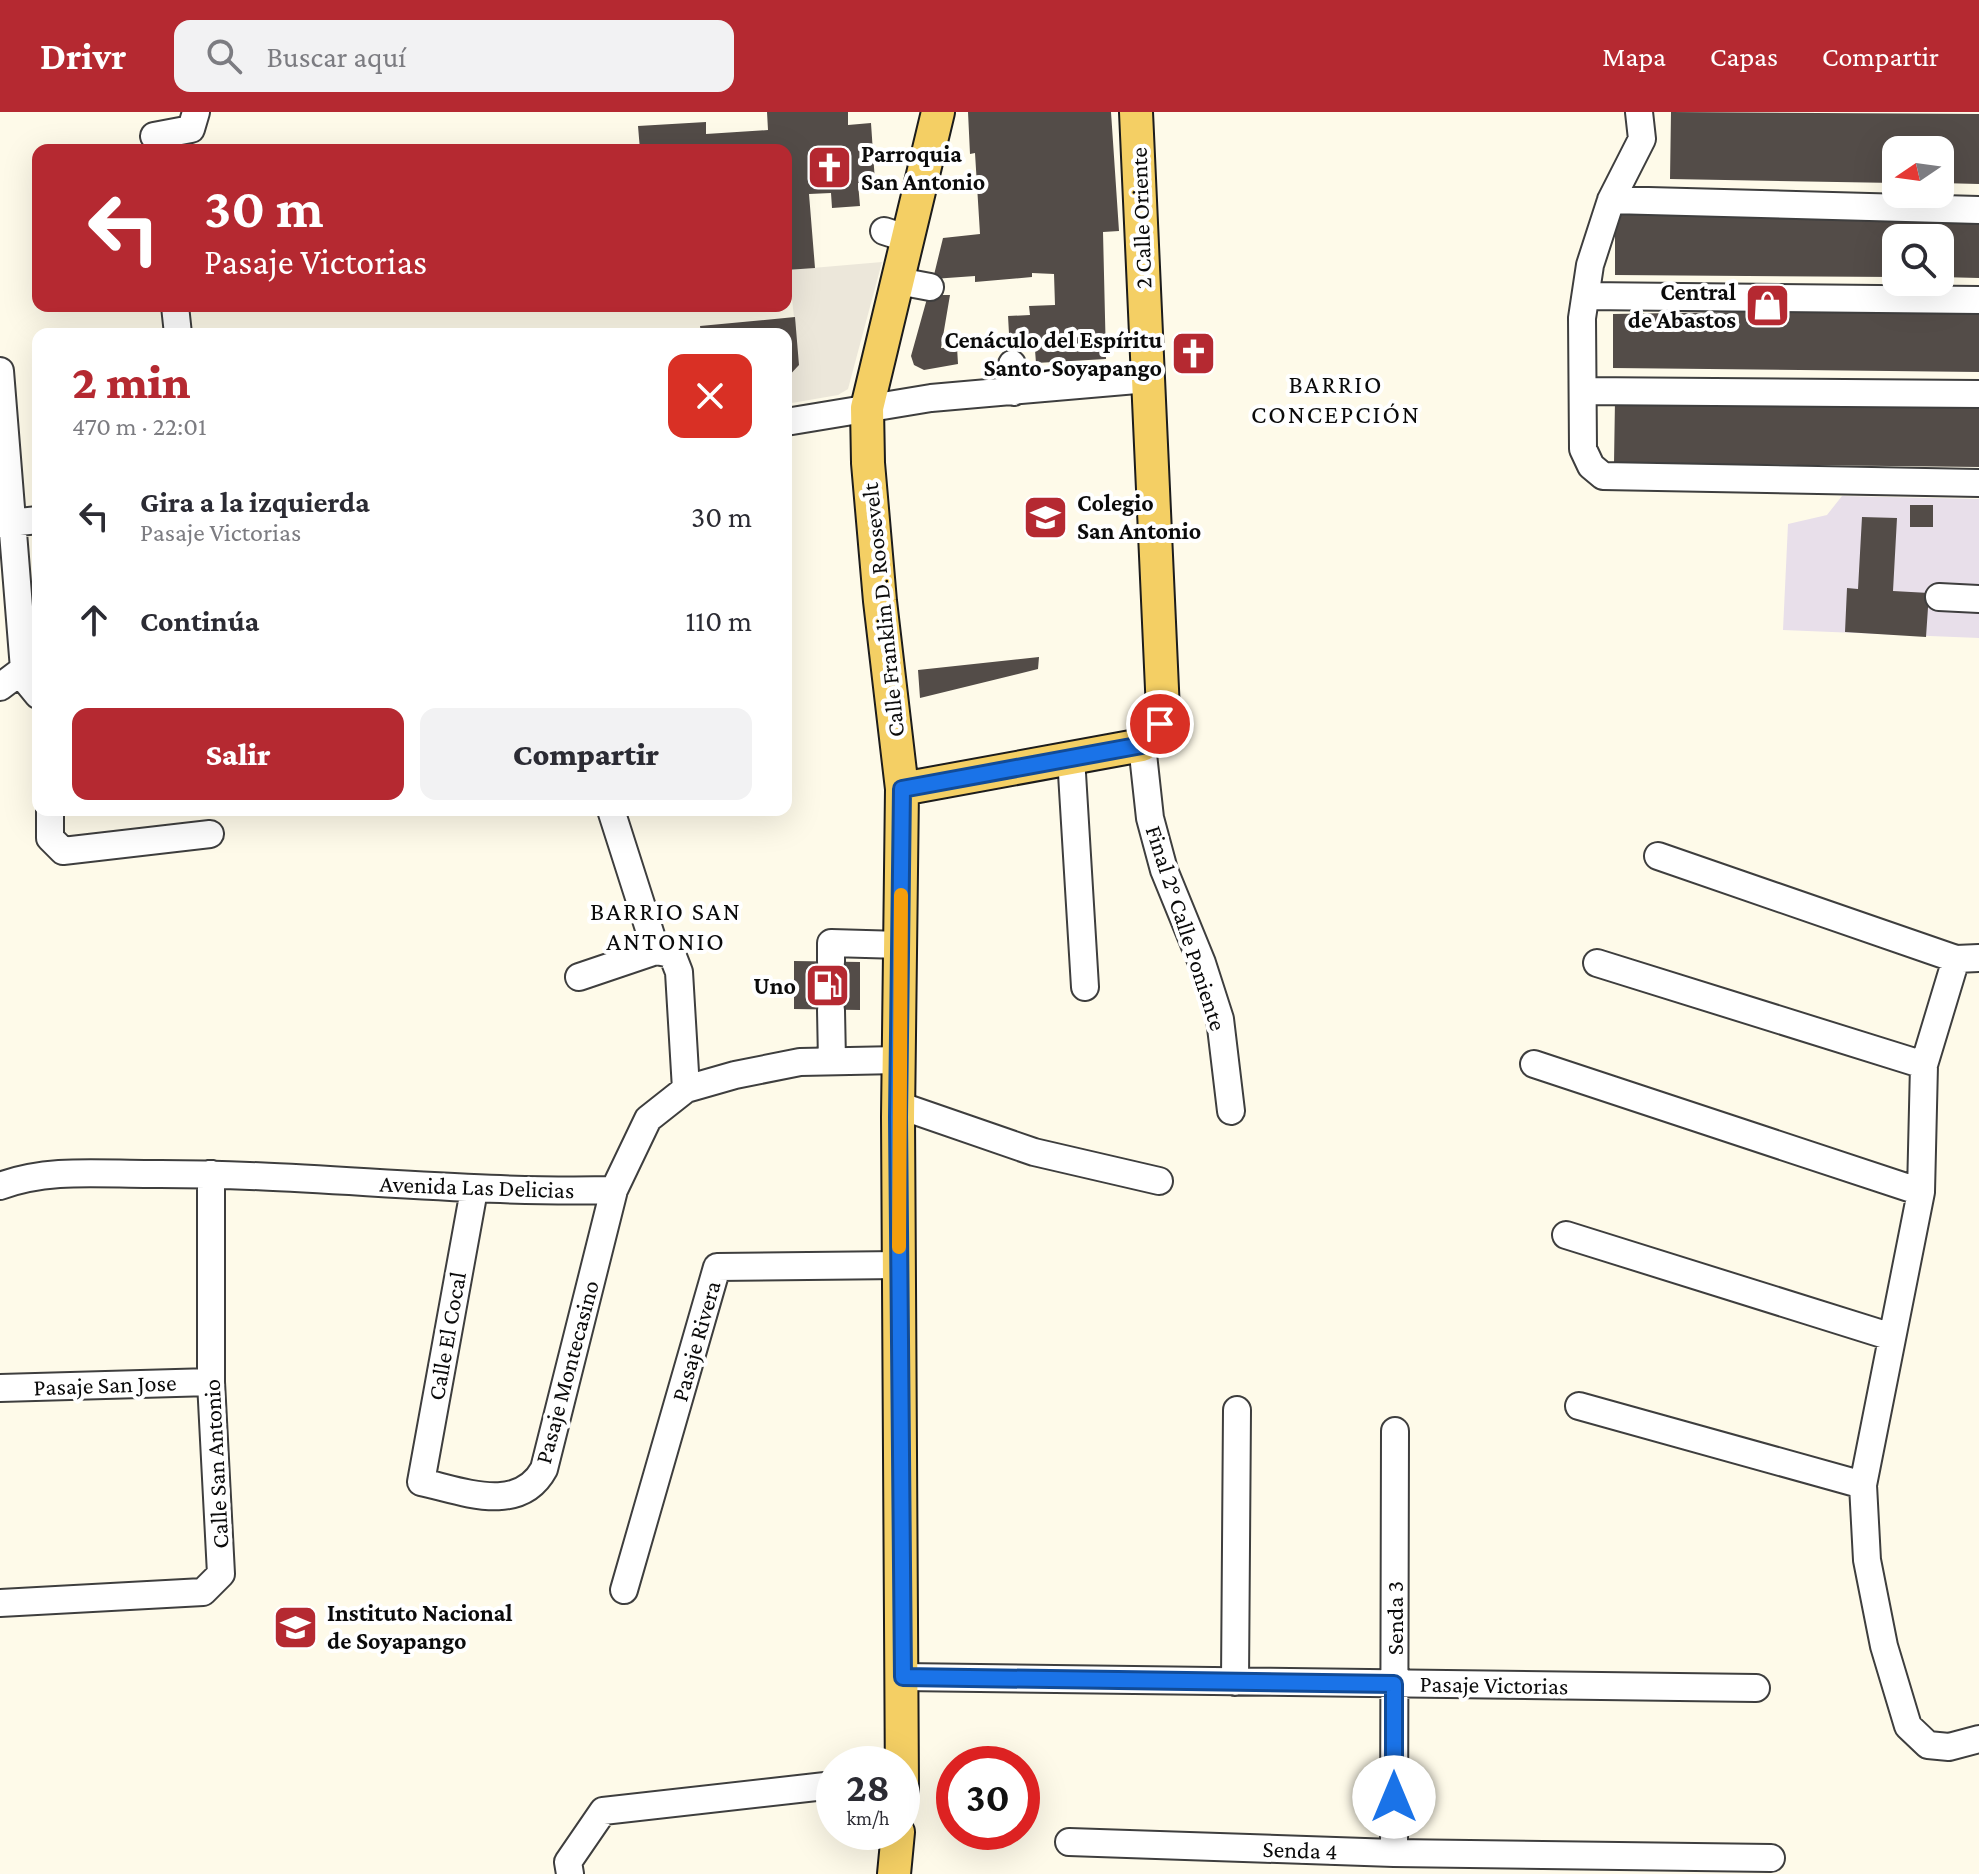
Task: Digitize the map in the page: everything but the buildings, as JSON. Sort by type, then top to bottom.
[{"type":"main road","name":"Calle Franklin D. Roosevelt","points":[[902,1746],[898,1111],[902,789],[880,601],[868,463],[867,408],[898,281],[896,235],[916,156],[938,112]]},
{"type":"main road","name":"2 Calle Oriente","points":[[1136,112],[1163,711],[1154,734],[1142,745]]},
{"type":"main road","points":[[902,789],[1142,745]]},
{"type":"main road","points":[[894,1874],[896,1850]]},
{"type":"street","points":[[1639,112],[1642,139]]},
{"type":"street","points":[[1651,112],[1642,139],[1611,200],[1590,265],[1586,296],[1583,449],[1591,466],[1603,476],[1979,483]]},
{"type":"street","points":[[153,133],[198,121]]},
{"type":"street","points":[[1611,200],[1979,210]]},
{"type":"street","points":[[898,281],[930,287]]},
{"type":"street","points":[[1586,296],[1979,300]]},
{"type":"street","points":[[1012,364],[1014,392]]},
{"type":"street","points":[[0,371],[17,522],[24,669],[10,680],[32,692]]},
{"type":"street","points":[[792,421],[867,408],[1148,379]]},
{"type":"street","points":[[1583,391],[1979,394]]},
{"type":"street","points":[[1939,597],[1979,599]]},
{"type":"street","name":"Final 2° Calle Poniente","points":[[1142,745],[1150,818],[1161,857],[1220,1019],[1231,1111]]},
{"type":"street","points":[[1071,757],[1085,987]]},
{"type":"street","points":[[50,816],[50,838],[63,851],[210,834]]},
{"type":"street","points":[[613,816],[656,951]]},
{"type":"street","points":[[1658,856],[1968,958],[1924,1065],[1921,1192],[1863,1485],[1867,1560],[1884,1646],[1908,1726],[1928,1745],[1949,1747],[1979,1739]]},
{"type":"street","points":[[831,962],[831,943],[901,945]]},
{"type":"street","points":[[579,977],[656,951],[672,954],[679,972],[686,1089]]},
{"type":"street","points":[[1597,963],[1924,1065]]},
{"type":"street","points":[[831,1010],[832,1061]]},
{"type":"street","points":[[614,1190],[648,1119],[686,1089],[800,1062],[899,1060]]},
{"type":"street","points":[[1534,1064],[1921,1192]]},
{"type":"street","points":[[898,1111],[1034,1152],[1159,1181]]},
{"type":"street","name":"Avenida Las Delicias","points":[[0,1186],[31,1174],[211,1174],[474,1190],[614,1190]]},
{"type":"street","name":"Calle San Antonio","points":[[0,1603],[203,1592],[221,1574],[211,1382],[211,1174]]},
{"type":"street","name":"Calle El Cocal","points":[[421,1482],[474,1190]]},
{"type":"street","name":"Pasaje Montecasino","points":[[421,1482],[497,1497],[525,1491],[538,1479],[614,1190]]},
{"type":"street","points":[[1566,1235],[1892,1337]]},
{"type":"street","name":"Pasaje Rivera","points":[[624,1590],[717,1267],[900,1265]]},
{"type":"street","name":"Pasaje San Jose","points":[[0,1388],[211,1382]]},
{"type":"street","points":[[1579,1406],[1863,1485]]},
{"type":"street","points":[[1235,1682],[1237,1410]]},
{"type":"street","name":"Senda 3","points":[[1394,1853],[1395,1431]]},
{"type":"street","name":"Pasaje Victorias","points":[[903,1677],[1756,1688]]},
{"type":"street","points":[[570,1874],[568,1862],[603,1811],[816,1787]]},
{"type":"street","name":"Senda 4","points":[[1069,1842],[1394,1853],[1771,1858]]},
{"type":"shaded area","points":[[882,262],[848,389],[838,395],[792,403],[792,373],[799,365],[792,270]]},
{"type":"shaded area","points":[[1842,496],[1979,499],[1979,638],[1783,630],[1788,524],[1827,515]]},
{"type":"tunnel","points":[[831,962],[831,1010]]},
{"type":"slow traffic","points":[[899,1247],[901,895]]},
{"type":"place","name":"Parroquia San Antonio","points":[[830,168]]},
{"type":"place","name":"Central de Abastos","points":[[1767,306]]},
{"type":"place","name":"Cenáculo del Espíritu Santo-Soyapango","points":[[1193,354]]},
{"type":"place","name":"Colegio San Antonio","points":[[1046,517]]},
{"type":"place","name":"Uno","points":[[827,986]]},
{"type":"place","name":"Instituto Nacional de Soyapango","points":[[296,1627]]},
{"type":"district","name":"BARRIO CONCEPCIÓN","points":[[1336,399]]},
{"type":"district","name":"BARRIO SAN ANTONIO","points":[[666,926]]},
{"type":"route","points":[[1160,724],[1142,745],[902,789],[898,1117],[903,1677],[1394,1684],[1394,1797]]}]
